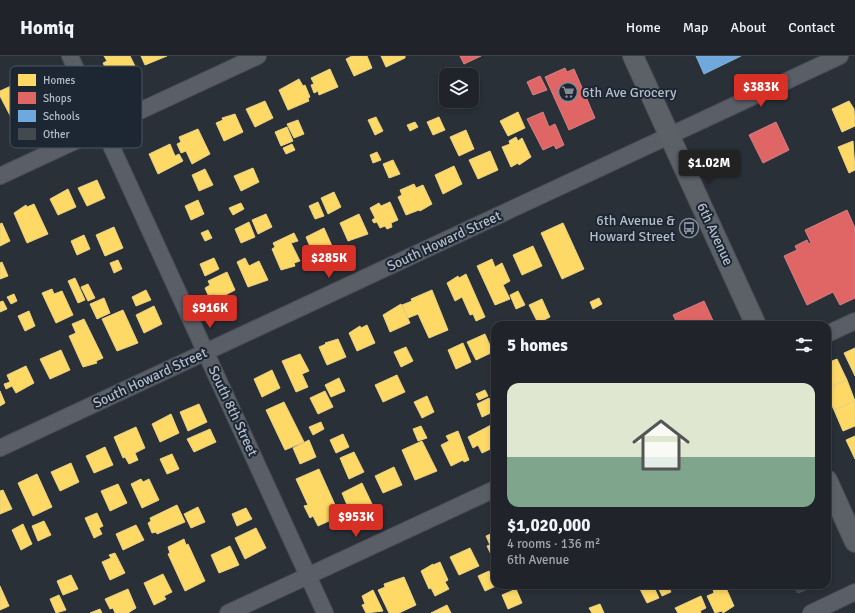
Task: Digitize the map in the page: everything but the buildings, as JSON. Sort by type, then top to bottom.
[{"type":"main road","name":"6th Avenue","points":[[633,56],[754,321]]},
{"type":"main road","points":[[831,489],[855,542]]},
{"type":"street","name":"South 8th Street","points":[[70,56],[75,66]]},
{"type":"street","points":[[142,110],[258,56]]},
{"type":"street","name":"South Howard Street","points":[[0,448],[840,56]]},
{"type":"street","points":[[0,176],[60,148]]},
{"type":"street","name":"South 8th Street","points":[[112,148],[325,613]]},
{"type":"street","points":[[831,332],[855,321]]},
{"type":"street","points":[[228,613],[491,491]]},
{"type":"street","points":[[811,613],[855,592]]},
{"type":"place","name":"6th Ave Grocery","points":[[568,92]]},
{"type":"place","name":"6th Avenue & Howard Street","points":[[689,228]]}]
